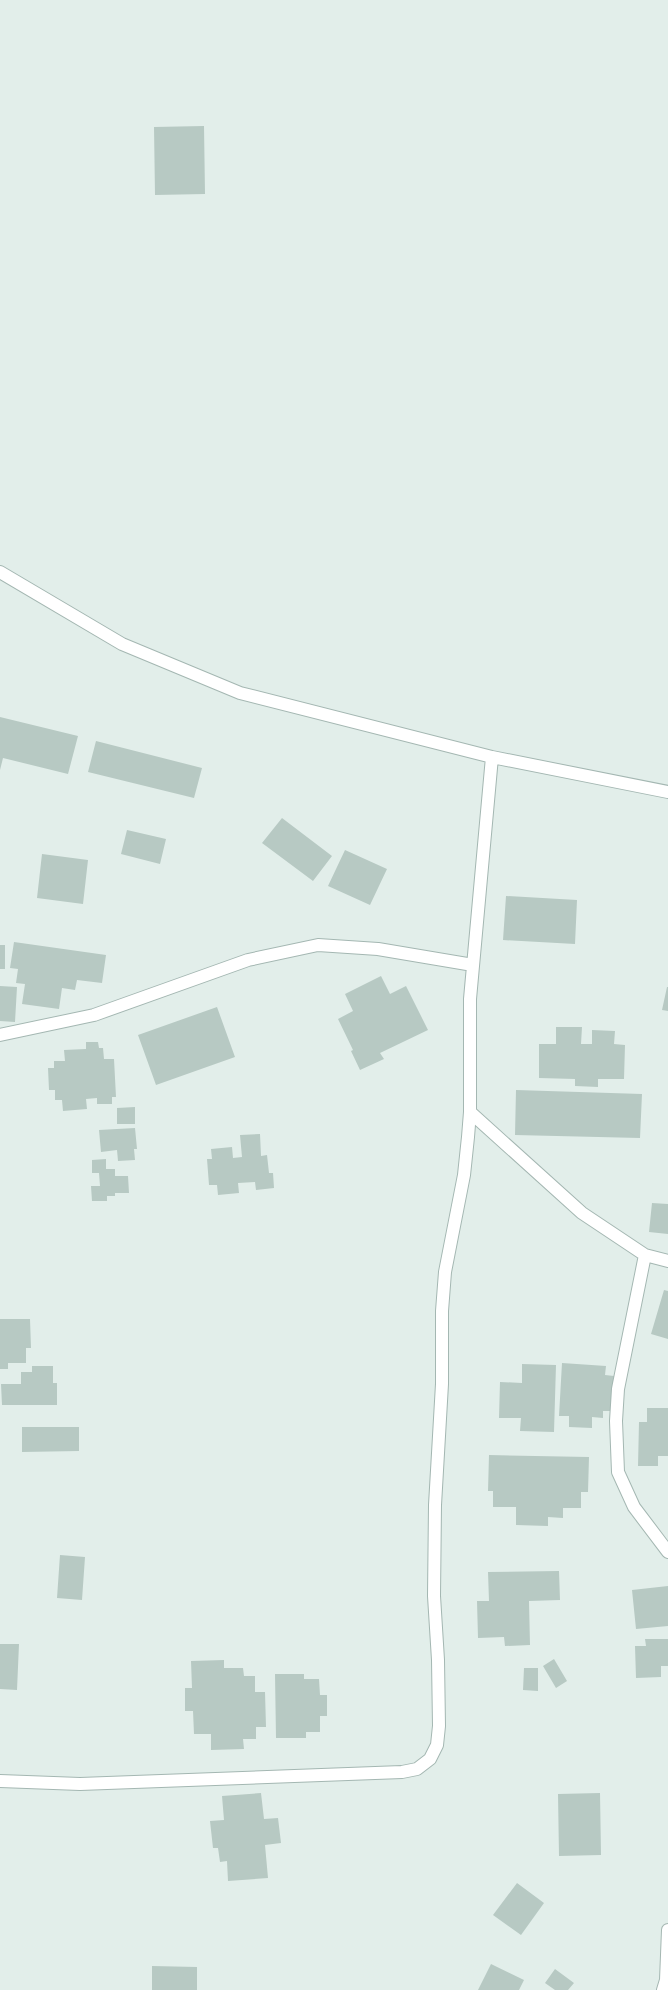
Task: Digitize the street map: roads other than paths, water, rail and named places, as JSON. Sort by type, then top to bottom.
[{"type":"street","points":[[0,572],[122,644],[240,693],[492,757],[668,792]]},
{"type":"street","points":[[0,1781],[80,1784],[402,1772],[417,1769],[430,1760],[437,1745],[439,1726],[434,1588],[435,1505],[442,1384],[442,1311],[445,1272],[464,1175],[470,1112],[470,999],[492,757]]},
{"type":"street","points":[[0,1035],[94,1015],[248,960],[318,945],[378,949],[473,965]]},
{"type":"street","points":[[470,1112],[582,1213],[646,1255],[668,1261]]},
{"type":"street","points":[[646,1255],[618,1389],[616,1421],[618,1472],[634,1506],[668,1552]]},
{"type":"street","points":[[663,1990],[666,1980],[668,1930]]}]
